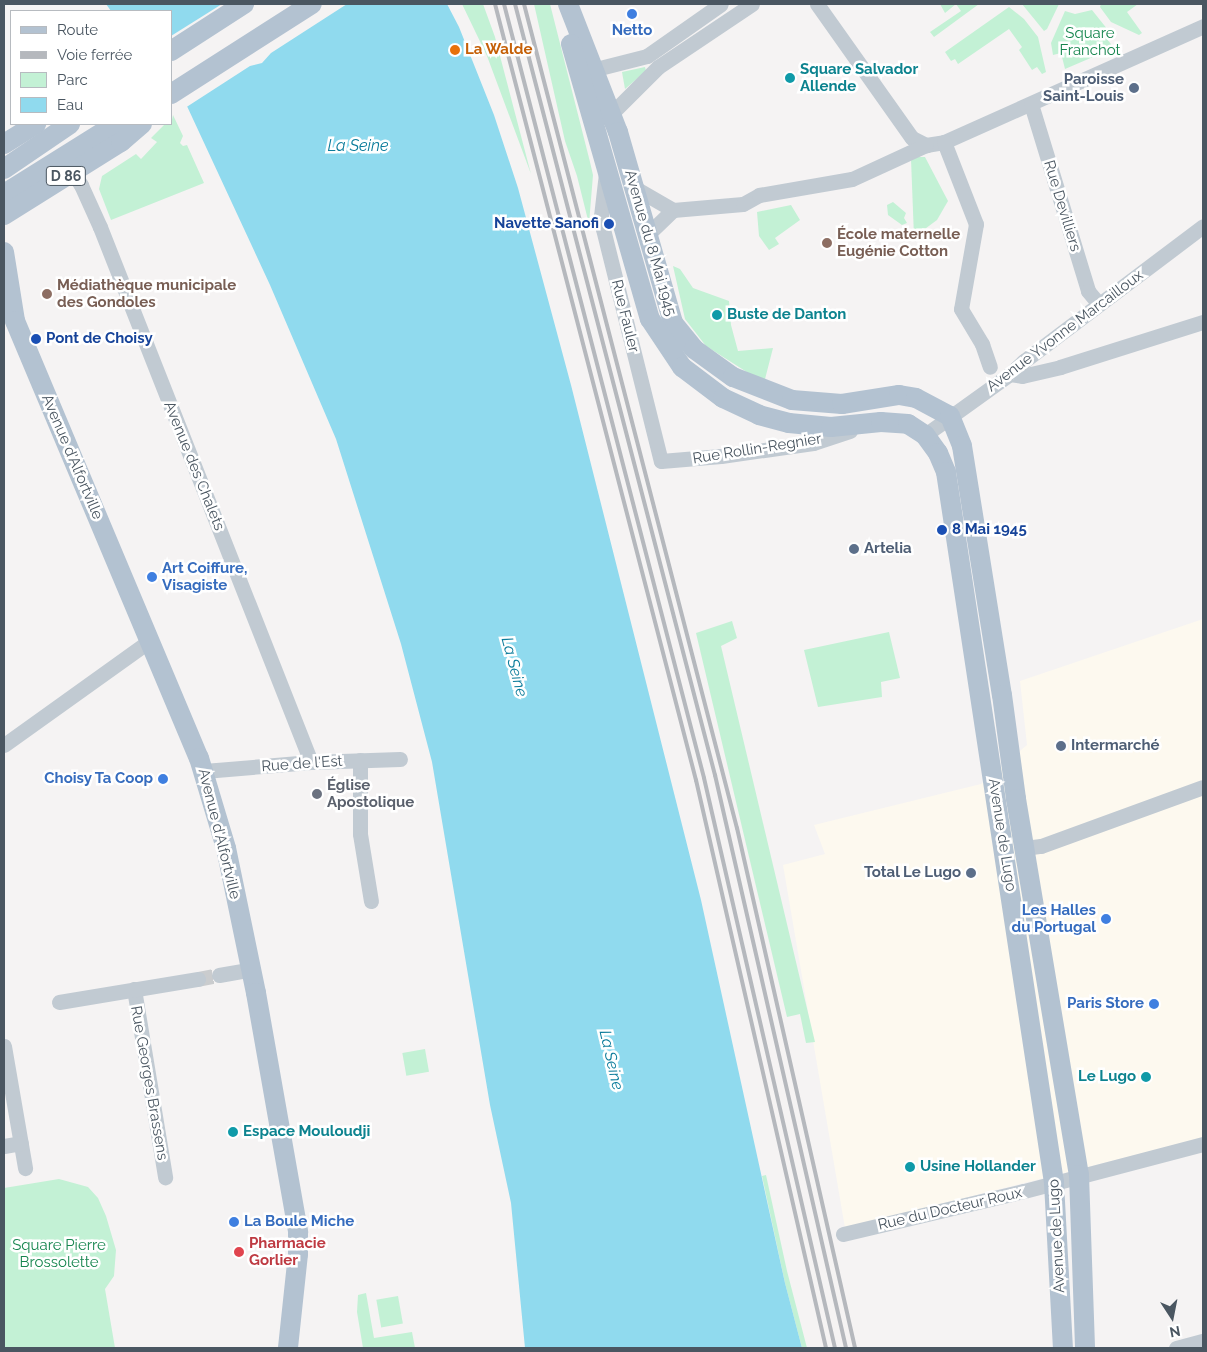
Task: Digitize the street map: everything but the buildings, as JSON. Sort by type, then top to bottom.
[{"type":"main road","points":[[172,49],[244,4]]},
{"type":"main road","points":[[173,93],[312,4]]},
{"type":"main road","name":"Avenue du 8 Mai 1945","points":[[560,4],[602,117],[635,188],[673,323],[694,349],[733,377],[792,400],[842,404],[899,395],[916,398],[942,411]]},
{"type":"main road","name":"Avenue du 8 Mai 1945","points":[[568,4],[586,71]]},
{"type":"main road","name":"Avenue du 8 Mai 1945","points":[[602,117],[606,170],[650,319],[682,367],[723,398],[767,417],[789,423],[831,427],[881,422]]},
{"type":"main road","points":[[4,144],[34,125]]},
{"type":"main road","name":"D 86","points":[[4,169],[69,125]]},
{"type":"main road","name":"D 86","points":[[4,214],[72,172],[129,128]]},
{"type":"main road","name":"D 86","points":[[4,194],[129,128]]},
{"type":"main road","name":"Avenue d'Alfortville","points":[[4,252],[9,315],[204,770],[226,848],[252,968],[298,1232],[298,1254],[288,1348]]},
{"type":"main road","name":"Avenue de Lugo","points":[[942,411],[962,446],[1024,848],[1079,1175],[1085,1348]]},
{"type":"main road","name":"Avenue de Lugo","points":[[881,422],[908,424],[925,435],[938,453],[946,472],[1054,1183],[1063,1348]]},
{"type":"street","points":[[586,71],[647,56],[721,4]]},
{"type":"street","points":[[602,117],[658,67],[752,4]]},
{"type":"street","points":[[817,4],[912,138],[926,145]]},
{"type":"street","points":[[635,188],[673,210],[743,204],[759,195],[852,179],[926,145],[944,142],[1203,26]]},
{"type":"street","name":"Rue Devilliers","points":[[1031,104],[1088,291],[1099,304]]},
{"type":"street","points":[[944,142],[976,224],[961,309],[982,344],[990,368]]},
{"type":"street","name":"Rue Fauler","points":[[606,170],[602,216],[603,229],[661,461]]},
{"type":"street","name":"Avenue des Chalets","points":[[72,172],[81,185],[100,227],[311,762]]},
{"type":"street","points":[[647,235],[673,210]]},
{"type":"street","name":"Avenue Yvonne Marcailloux","points":[[925,435],[942,411],[1010,374],[1024,361],[1203,226]]},
{"type":"street","points":[[1010,374],[1022,376],[1060,367],[1203,322]]},
{"type":"street","name":"Rue Rollin-Regnier","points":[[661,461],[721,456],[813,443],[881,422]]},
{"type":"street","points":[[4,745],[149,641]]},
{"type":"street","points":[[360,760],[360,834],[371,901]]},
{"type":"street","name":"Rue de l'Est","points":[[204,770],[311,762],[400,760]]},
{"type":"street","points":[[1024,848],[1041,846],[1203,787]]},
{"type":"street","points":[[219,975],[252,968]]},
{"type":"street","points":[[59,1002],[198,978]]},
{"type":"street","name":"Rue Georges Brassens","points":[[134,989],[165,1177]]},
{"type":"street","points":[[4,1046],[25,1168]]},
{"type":"street","points":[[4,1146],[21,1143]]},
{"type":"street","name":"Rue du Docteur Roux","points":[[842,1234],[1054,1183],[1203,1144]]},
{"type":"street","points":[[1176,1348],[1203,1341]]},
{"type":"shaded area","points":[[1203,619],[1203,1138],[845,1228],[783,865],[825,854],[814,825],[981,784],[1027,745],[1020,681]]},
{"type":"green space","points":[[462,4],[483,4],[495,37],[531,174],[487,56]]},
{"type":"green space","points":[[534,4],[550,4],[590,162],[593,175],[589,224],[577,176],[565,141]]},
{"type":"green space","points":[[940,4],[956,4],[945,13]]},
{"type":"green space","points":[[956,4],[979,4],[934,37],[930,32],[961,11]]},
{"type":"green space","points":[[1022,4],[1059,4],[1047,29],[1044,31]]},
{"type":"green space","points":[[1101,4],[1138,4],[1127,12],[1142,33],[1139,35],[1111,22],[1100,7]]},
{"type":"green space","points":[[1009,7],[1024,19],[1038,37],[1046,72],[1042,74],[1037,67],[1032,70],[1019,50],[1022,47],[1009,29],[958,64],[955,59],[951,61],[945,52]]},
{"type":"green space","name":"Square Franchot","points":[[1092,10],[1108,30],[1103,34],[1114,48],[1065,69],[1061,53],[1053,55],[1051,43],[1065,11],[1075,14]]},
{"type":"green space","points":[[645,67],[646,71],[625,89],[622,72]]},
{"type":"green space","points":[[173,115],[183,136],[180,143],[183,146],[187,145],[204,183],[111,220],[99,189],[102,176],[136,154],[141,159],[157,142],[151,138],[164,125],[172,125]]},
{"type":"green space","points":[[925,157],[948,201],[937,220],[914,237],[911,159]]},
{"type":"green space","points":[[893,202],[906,213],[904,218],[907,223],[902,225],[888,215],[887,205]]},
{"type":"green space","points":[[791,205],[800,220],[775,238],[779,244],[769,250],[759,236],[757,212]]},
{"type":"green space","points":[[673,266],[680,269],[693,288],[729,301],[731,325],[738,351],[773,348],[764,383],[706,346],[685,319]]},
{"type":"green space","points":[[732,621],[737,638],[721,646],[815,1042],[806,1043],[800,1014],[787,1017],[696,633]]},
{"type":"green space","points":[[889,632],[900,678],[881,682],[882,697],[818,707],[804,650]]},
{"type":"green space","points":[[425,1049],[429,1072],[406,1076],[402,1053]]},
{"type":"green space","points":[[766,1175],[787,1271],[807,1348],[802,1348],[785,1283],[762,1176]]},
{"type":"green space","name":"Square Pierre Brossolette","points":[[59,1179],[88,1187],[98,1198],[106,1216],[116,1250],[114,1276],[105,1289],[115,1348],[5,1348],[4,1188]]},
{"type":"green space","points":[[366,1293],[374,1338],[412,1332],[415,1348],[363,1348],[357,1312],[358,1295]]},
{"type":"green space","points":[[398,1296],[403,1324],[381,1327],[376,1300]]},
{"type":"water","name":"La Seine","points":[[106,4],[447,4],[459,27],[494,115],[518,188],[571,385],[701,900],[785,1283],[802,1348],[525,1348],[511,1203],[490,1105],[432,762],[401,644],[336,439],[270,285],[186,104],[172,83],[172,10],[110,10]]},
{"type":"pier","points":[[222,4],[347,4],[271,53],[262,63],[250,66],[185,108],[172,88],[172,35]]},
{"type":"tunnel","points":[[198,979],[219,975]]},
{"type":"railway","points":[[495,4],[696,780],[826,1348]]},
{"type":"railway","points":[[504,4],[704,778],[835,1348]]},
{"type":"railway","points":[[515,4],[715,775],[846,1348]]},
{"type":"railway","points":[[524,4],[737,828],[855,1348]]},
{"type":"place","name":"Netto","points":[[632,14]]},
{"type":"place","name":"La Walde","points":[[455,50]]},
{"type":"place","name":"Square Salvador Allende","points":[[790,78]]},
{"type":"place","name":"Paroisse Saint-Louis","points":[[1134,88]]},
{"type":"place","name":"Navette Sanofi","points":[[609,224]]},
{"type":"place","name":"École maternelle Eugénie Cotton","points":[[827,243]]},
{"type":"place","name":"Médiathèque municipale des Gondoles","points":[[47,294]]},
{"type":"place","name":"Buste de Danton","points":[[717,315]]},
{"type":"place","name":"Pont de Choisy","points":[[36,339]]},
{"type":"place","name":"8 Mai 1945","points":[[942,530]]},
{"type":"place","name":"Artelia","points":[[854,549]]},
{"type":"place","name":"Art Coiffure, Visagiste","points":[[152,577]]},
{"type":"place","name":"Intermarché","points":[[1061,746]]},
{"type":"place","name":"Choisy Ta Coop","points":[[163,779]]},
{"type":"place","name":"Église Apostolique","points":[[317,794]]},
{"type":"place","name":"Total Le Lugo","points":[[971,873]]},
{"type":"place","name":"Les Halles du Portugal","points":[[1106,919]]},
{"type":"place","name":"Paris Store","points":[[1154,1004]]},
{"type":"place","name":"Le Lugo","points":[[1146,1077]]},
{"type":"place","name":"Espace Mouloudji","points":[[233,1132]]},
{"type":"place","name":"Usine Hollander","points":[[910,1167]]},
{"type":"place","name":"La Boule Miche","points":[[234,1222]]},
{"type":"place","name":"Pharmacie Gorlier","points":[[239,1252]]}]
